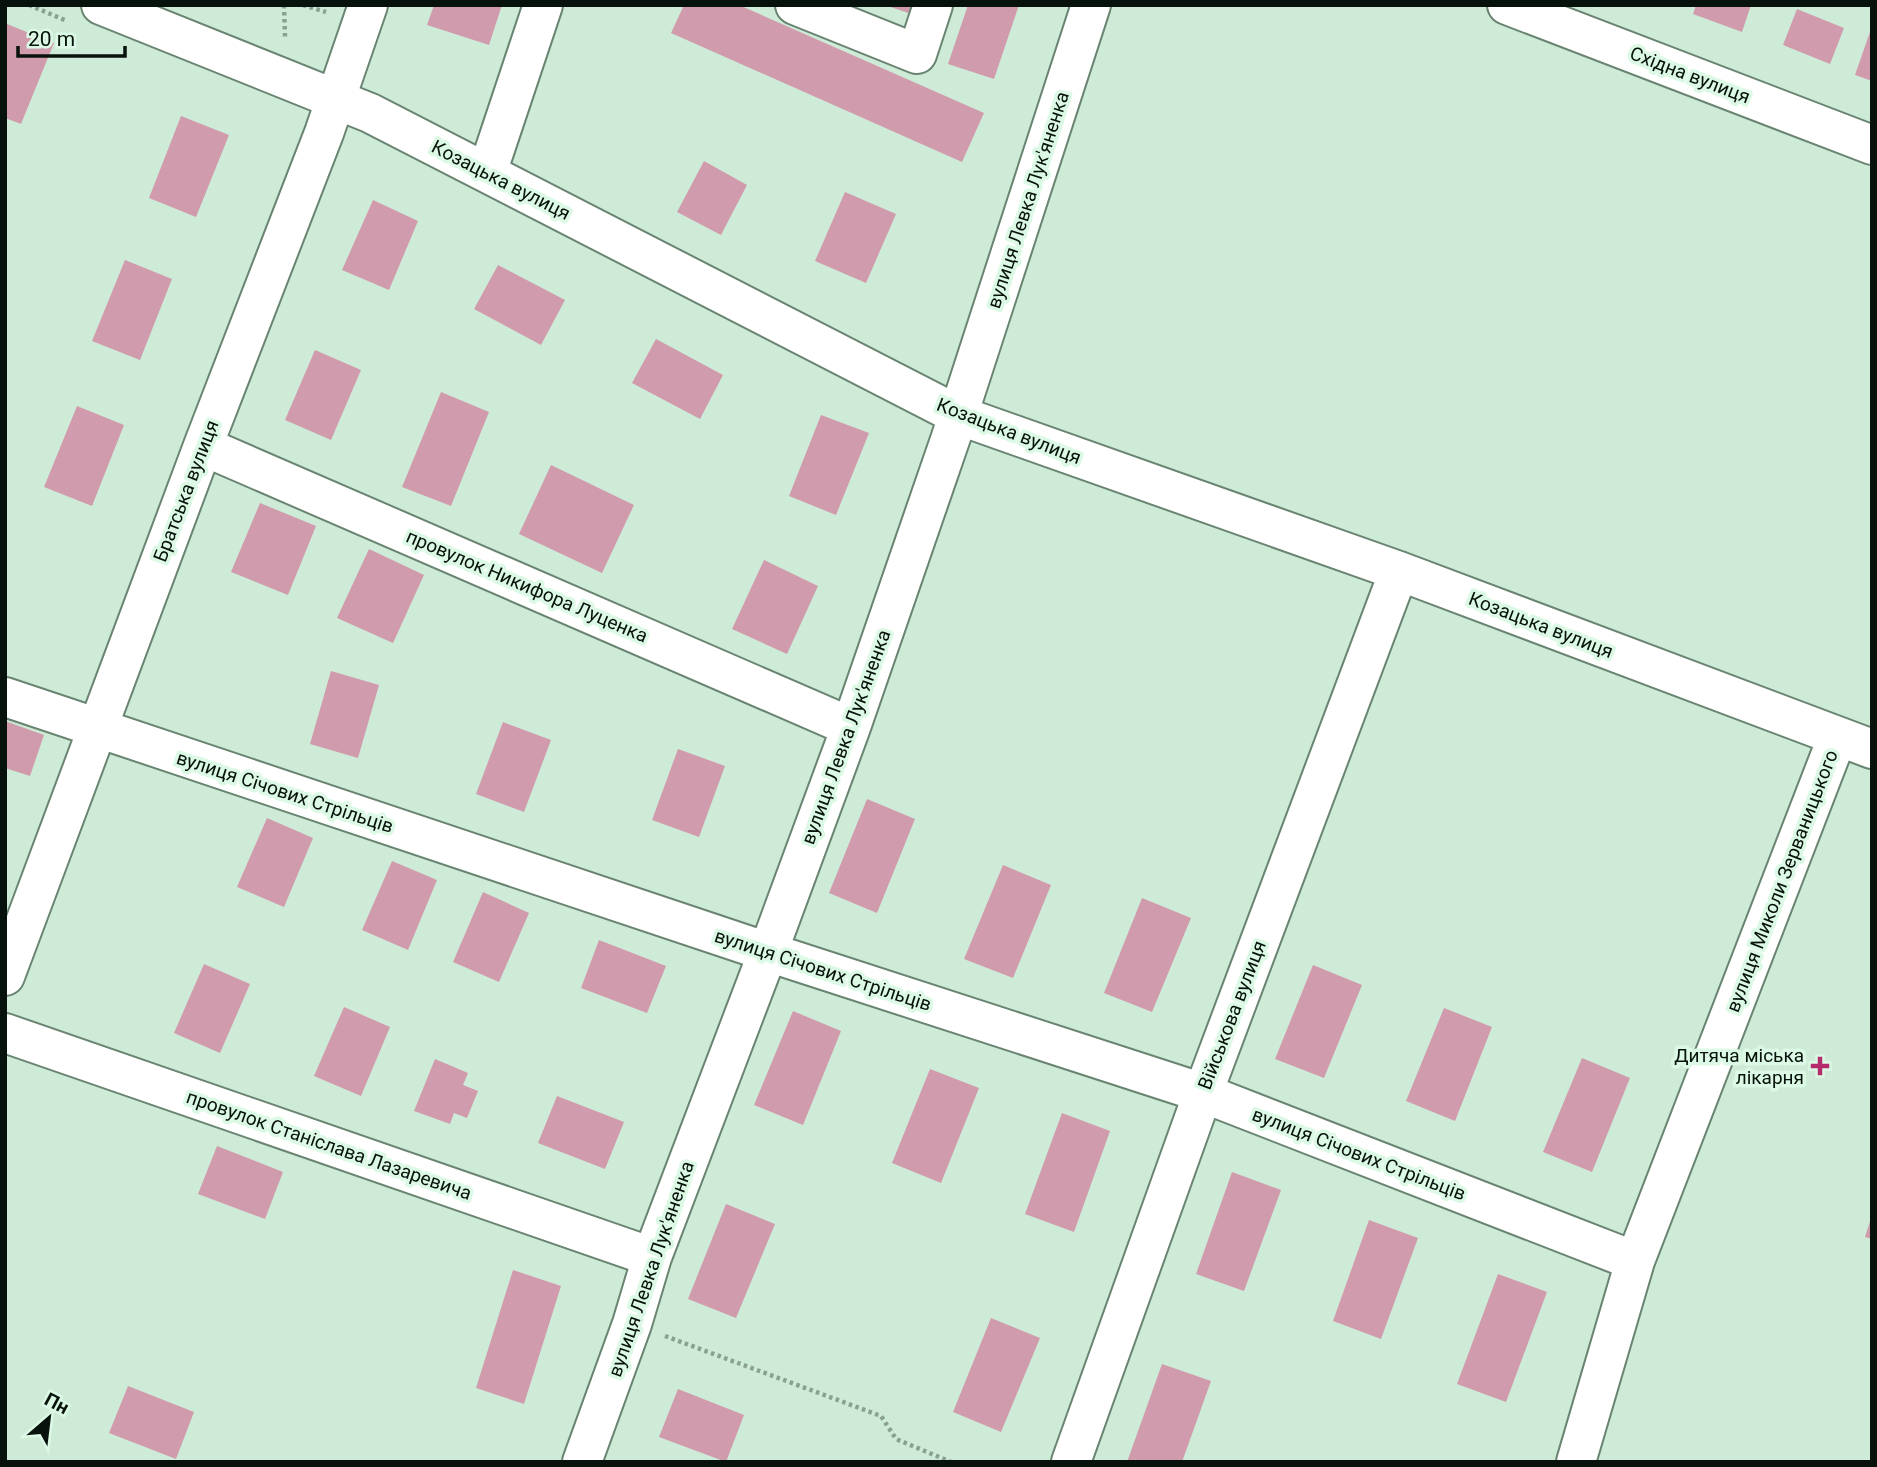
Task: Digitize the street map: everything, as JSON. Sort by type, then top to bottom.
[{"type":"street","name":"Козацька вулиця","points":[[101,5],[370,113],[958,415],[1399,571],[1855,743]]},
{"type":"street","name":"Братська вулиця","points":[[5,976],[336,99],[368,5]]},
{"type":"street","points":[[487,173],[543,5]]},
{"type":"street","points":[[795,5],[917,54],[933,5]]},
{"type":"street","name":"вулиця Левка Лук'яненка","points":[[582,1462],[632,1324],[652,1257],[851,727],[958,415],[1091,5]]},
{"type":"street","name":"Східна вулиця","points":[[1507,5],[1872,145]]},
{"type":"street","name":"провулок Никифора Луценка","points":[[203,446],[851,727]]},
{"type":"street","name":"Військова вулиця","points":[[1071,1462],[1203,1093],[1399,571]]},
{"type":"street","name":"вулиця Січових Стрільців","points":[[5,697],[768,952],[1203,1093],[1635,1261]]},
{"type":"street","name":"вулиця Миколи Зерваницького","points":[[1576,1462],[1635,1261],[1855,743]]},
{"type":"street","name":"провулок Станіслава Лазаревича","points":[[5,1033],[652,1257]]},
{"type":"path","points":[[284,5],[285,37]]},
{"type":"path","points":[[303,5],[328,13]]},
{"type":"path","points":[[632,1324],[881,1416],[896,1439],[951,1462]]},
{"type":"building","points":[[434,5],[502,5],[489,45],[427,25]]},
{"type":"building","points":[[684,5],[739,5],[984,113],[962,162],[671,33]]},
{"type":"building","points":[[885,5],[914,5],[911,14]]},
{"type":"building","points":[[968,5],[1019,5],[994,79],[948,64]]},
{"type":"building","points":[[1696,5],[1751,5],[1742,32],[1693,14]]},
{"type":"building","points":[[1797,9],[1844,28],[1830,64],[1783,45]]},
{"type":"building","points":[[7,24],[54,43],[21,124],[5,118]]},
{"type":"building","points":[[1872,29],[1872,81],[1855,75]]},
{"type":"building","points":[[181,116],[229,135],[196,217],[149,198]]},
{"type":"building","points":[[704,161],[747,185],[721,235],[677,212]]},
{"type":"building","points":[[845,192],[896,214],[866,283],[815,261]]},
{"type":"building","points":[[373,200],[418,221],[389,290],[342,270]]},
{"type":"building","points":[[125,260],[172,279],[140,360],[92,341]]},
{"type":"building","points":[[498,265],[565,300],[541,345],[474,309]]},
{"type":"building","points":[[656,339],[723,375],[700,419],[632,383]]},
{"type":"building","points":[[315,350],[361,370],[331,440],[285,420]]},
{"type":"building","points":[[441,392],[489,412],[451,506],[402,487]]},
{"type":"building","points":[[77,406],[124,425],[92,506],[44,487]]},
{"type":"building","points":[[821,415],[869,433],[836,515],[789,496]]},
{"type":"building","points":[[551,465],[634,505],[602,573],[519,534]]},
{"type":"building","points":[[260,503],[316,526],[288,595],[231,572]]},
{"type":"building","points":[[369,549],[424,575],[393,643],[337,618]]},
{"type":"building","points":[[764,560],[818,586],[787,654],[732,629]]},
{"type":"building","points":[[331,671],[379,685],[358,758],[310,744]]},
{"type":"building","points":[[5,721],[44,735],[30,776],[5,768]]},
{"type":"building","points":[[503,722],[551,740],[524,812],[476,794]]},
{"type":"building","points":[[678,749],[725,766],[699,837],[652,820]]},
{"type":"building","points":[[867,799],[915,819],[877,913],[829,893]]},
{"type":"building","points":[[267,818],[313,838],[284,907],[237,887]]},
{"type":"building","points":[[392,861],[437,880],[408,950],[362,930]]},
{"type":"building","points":[[1003,865],[1051,885],[1013,978],[964,959]]},
{"type":"building","points":[[483,892],[529,913],[499,982],[453,962]]},
{"type":"building","points":[[1142,898],[1191,918],[1152,1012],[1104,993]]},
{"type":"building","points":[[599,940],[666,966],[647,1013],[581,988]]},
{"type":"building","points":[[204,964],[250,984],[220,1053],[174,1033]]},
{"type":"building","points":[[1313,965],[1362,985],[1324,1078],[1275,1059]]},
{"type":"building","points":[[344,1007],[390,1027],[361,1096],[314,1076]]},
{"type":"building","points":[[1444,1008],[1492,1027],[1455,1121],[1406,1101]]},
{"type":"building","points":[[793,1011],[841,1031],[803,1125],[754,1105]]},
{"type":"building","points":[[1582,1058],[1630,1078],[1592,1172],[1543,1152]]},
{"type":"building","points":[[435,1059],[468,1073],[463,1085],[478,1091],[467,1118],[454,1113],[450,1124],[414,1111]]},
{"type":"building","points":[[930,1069],[979,1088],[941,1183],[892,1163]]},
{"type":"building","points":[[557,1096],[624,1122],[605,1169],[538,1143]]},
{"type":"building","points":[[1062,1113],[1110,1131],[1074,1232],[1025,1214]]},
{"type":"building","points":[[217,1146],[283,1172],[265,1219],[198,1194]]},
{"type":"building","points":[[1232,1172],[1281,1190],[1244,1291],[1196,1274]]},
{"type":"building","points":[[726,1204],[775,1224],[736,1318],[688,1299]]},
{"type":"building","points":[[1872,1218],[1872,1239],[1865,1237]]},
{"type":"building","points":[[1369,1220],[1418,1238],[1381,1339],[1333,1321]]},
{"type":"building","points":[[513,1270],[561,1286],[524,1404],[476,1388]]},
{"type":"building","points":[[1498,1274],[1547,1292],[1506,1402],[1457,1384]]},
{"type":"building","points":[[991,1318],[1040,1338],[1001,1432],[953,1412]]},
{"type":"building","points":[[1162,1364],[1211,1381],[1182,1462],[1127,1462]]},
{"type":"building","points":[[128,1386],[194,1412],[176,1459],[109,1433]]},
{"type":"building","points":[[678,1389],[744,1415],[726,1462],[659,1437]]},
{"type":"place","name":"Дитяча міська лікарня","points":[[1820,1066]]}]
